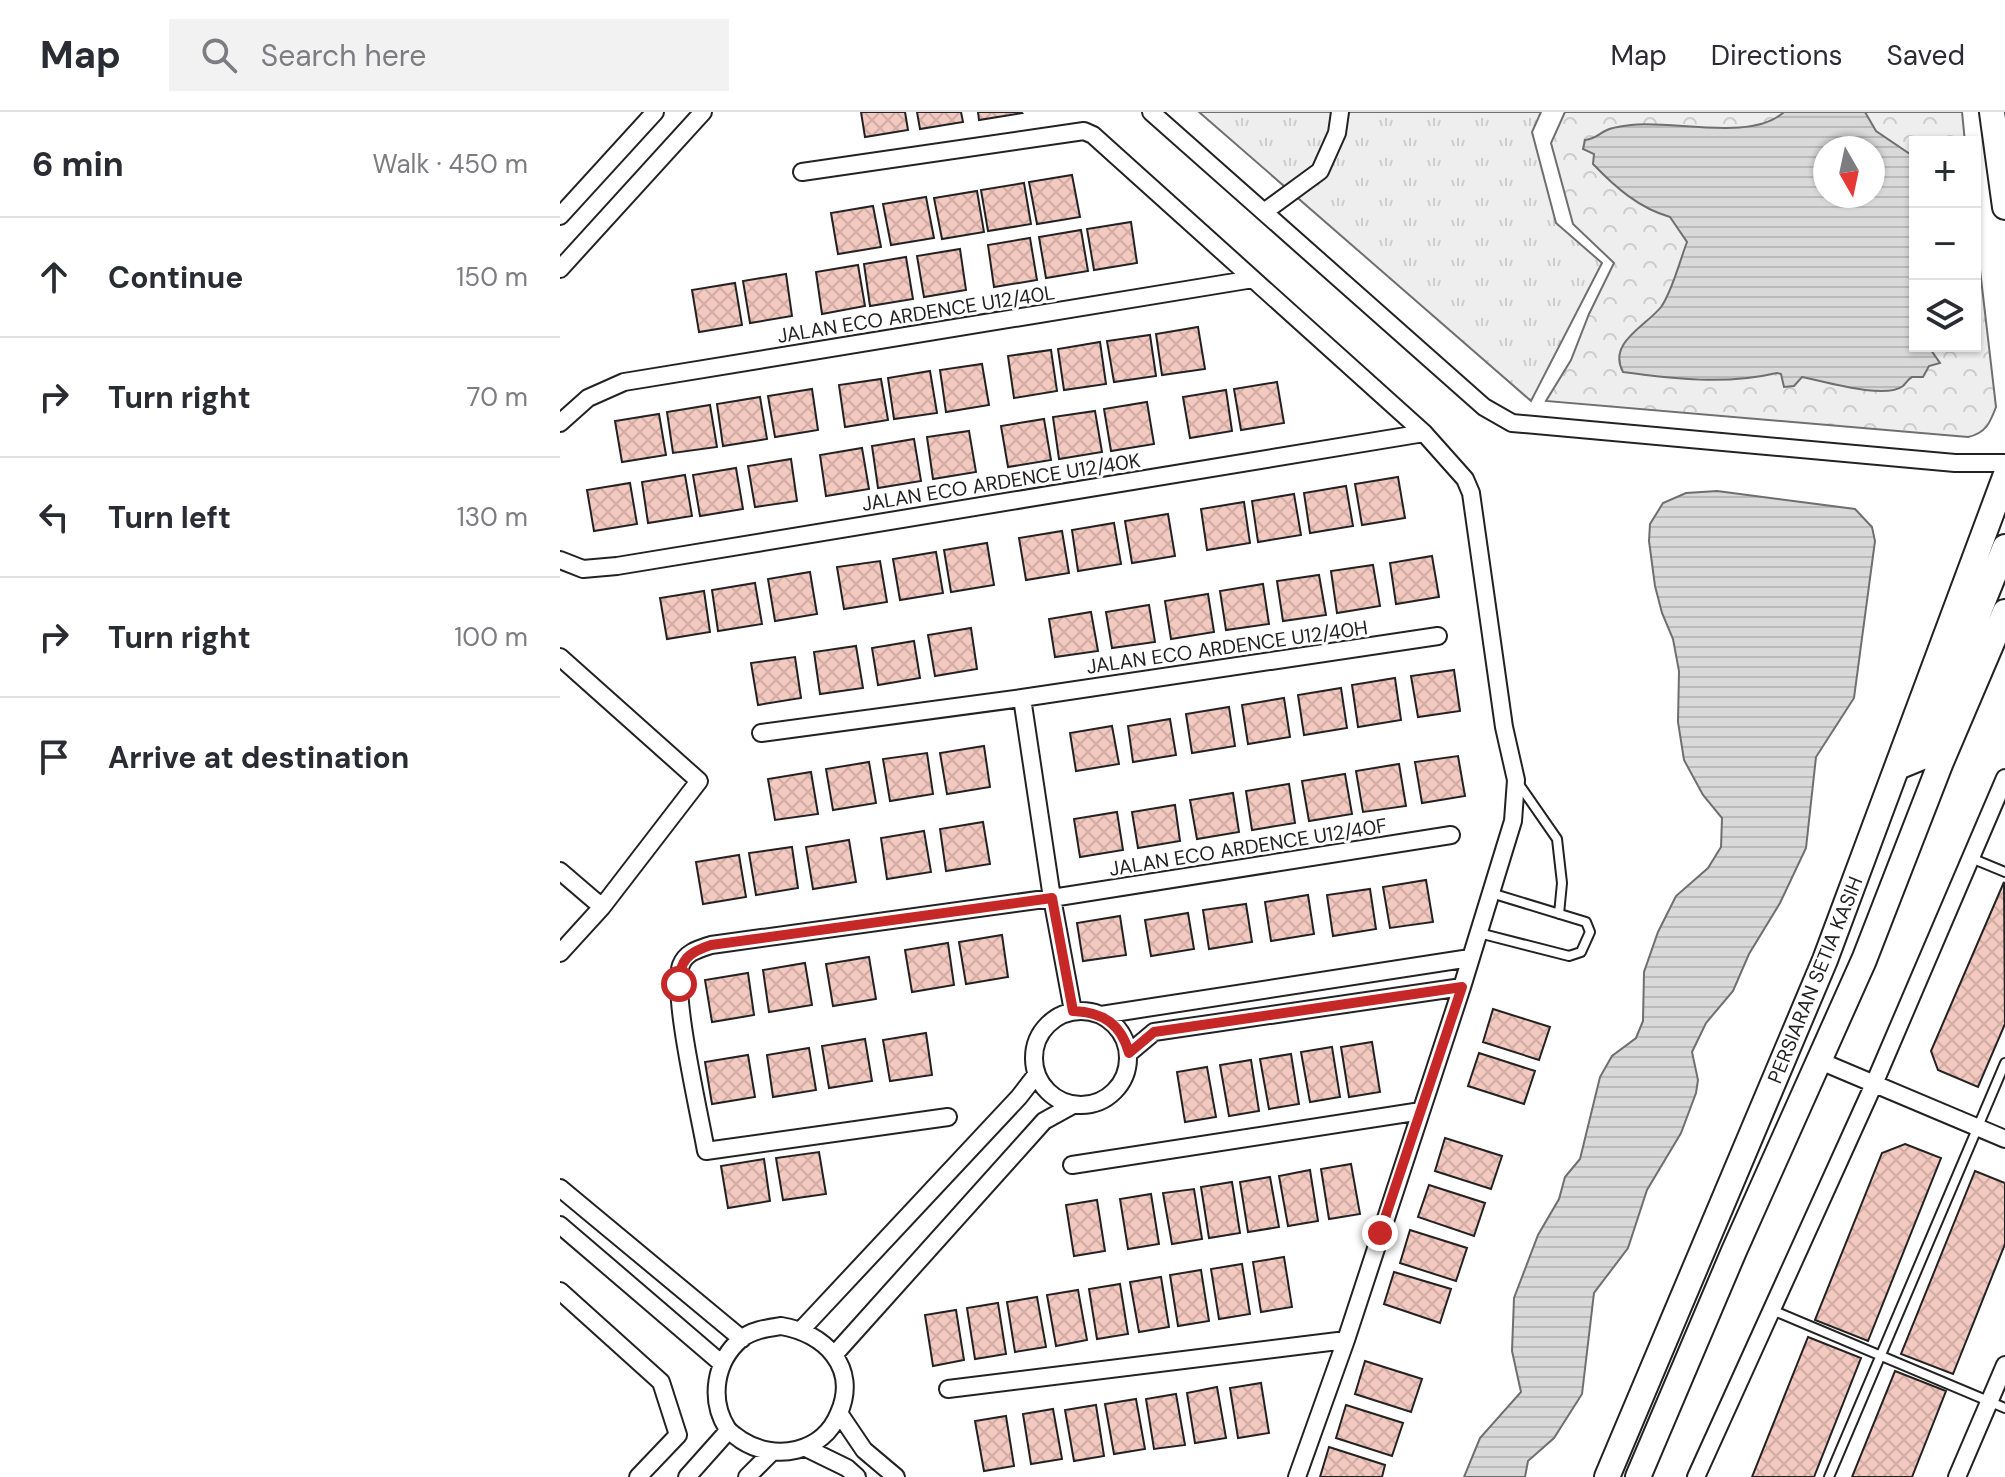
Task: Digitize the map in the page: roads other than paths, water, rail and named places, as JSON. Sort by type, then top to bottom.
[{"type":"street","points":[[560,216],[655,112]]},
{"type":"street","points":[[560,269],[703,112]]},
{"type":"street","points":[[1151,112],[1484,407],[1512,423],[1971,464],[2004,479]]},
{"type":"street","points":[[1264,212],[1320,171],[1337,133],[1340,112]]},
{"type":"street","points":[[1992,112],[2005,207]]},
{"type":"street","points":[[802,172],[1072,130],[1093,135],[1424,433],[1465,479],[1471,493],[1504,727],[1516,780],[1513,821],[1346,1340],[1297,1477]]},
{"type":"street","name":"JALAN ECO ARDENCE U12/40L","points":[[560,423],[588,398],[624,382],[1253,279]]},
{"type":"street","name":"JALAN ECO ARDENCE U12/40K","points":[[560,560],[583,569],[617,566],[1424,433]]},
{"type":"street","points":[[1971,464],[2004,479]]},
{"type":"street","name":"PERSIARAN SETIA KASIH","points":[[1607,1477],[1825,960],[2004,479]]},
{"type":"street","points":[[1898,767],[1920,758],[2005,547]]},
{"type":"street","name":"PERSIARAN SETIA KASIH","points":[[1638,1477],[1734,1251],[1864,960],[1941,762],[2005,612]]},
{"type":"street","name":"JALAN ECO ARDENCE U12/40H","points":[[761,733],[1438,636]]},
{"type":"street","points":[[560,657],[699,781],[602,907],[560,953]]},
{"type":"street","points":[[1022,698],[1052,898],[1073,1011]]},
{"type":"street","points":[[1696,1477],[1874,1084],[2005,778]]},
{"type":"street","name":"JALAN ECO ARDENCE U12/40F","points":[[948,1117],[706,1151],[679,993],[682,962],[689,953],[711,945],[1052,898],[1451,835]]},
{"type":"street","points":[[560,871],[602,907]]},
{"type":"street","points":[[1101,1015],[1120,1031],[1129,1053],[1125,1078],[1109,1097],[1086,1106],[1073,1105],[1051,1095],[1036,1075],[1034,1063],[1038,1039],[1054,1019],[1073,1011],[1101,1015],[1470,958]]},
{"type":"street","points":[[1129,1053],[1154,1032],[1462,987]]},
{"type":"street","points":[[1820,1061],[2005,1139]]},
{"type":"street","points":[[802,1329],[1008,1109],[1036,1075]]},
{"type":"street","points":[[834,1355],[1044,1121],[1073,1105]]},
{"type":"street","points":[[1072,1165],[1421,1111]]},
{"type":"street","points":[[560,1188],[742,1339]]},
{"type":"street","points":[[560,1225],[721,1363]]},
{"type":"street","points":[[560,1291],[661,1382],[678,1435],[638,1477]]},
{"type":"street","points":[[781,1326],[802,1329],[820,1340],[834,1355],[842,1373],[844,1393],[839,1413],[829,1431],[806,1448],[793,1452],[772,1452],[752,1447],[728,1431],[716,1392],[721,1363],[742,1339],[761,1329],[781,1326]]},
{"type":"street","points":[[948,1389],[1346,1340]]},
{"type":"street","points":[[1957,1477],[1997,1404],[2005,1365]]},
{"type":"street","points":[[839,1413],[864,1450],[896,1477]]},
{"type":"street","points":[[687,1477],[728,1431]]},
{"type":"street","points":[[806,1448],[847,1468],[857,1477]]},
{"type":"street","points":[[747,1477],[772,1452]]},
{"type":"lane","points":[[1516,780],[1557,839],[1562,883],[1559,914]]},
{"type":"lane","points":[[1971,858],[2005,872]]},
{"type":"lane","points":[[1478,932],[1569,956],[1581,952],[1590,932],[1586,922],[1491,893]]},
{"type":"lane","points":[[1829,1477],[2005,1063]]},
{"type":"lane","points":[[1772,1310],[1997,1404]]}]
